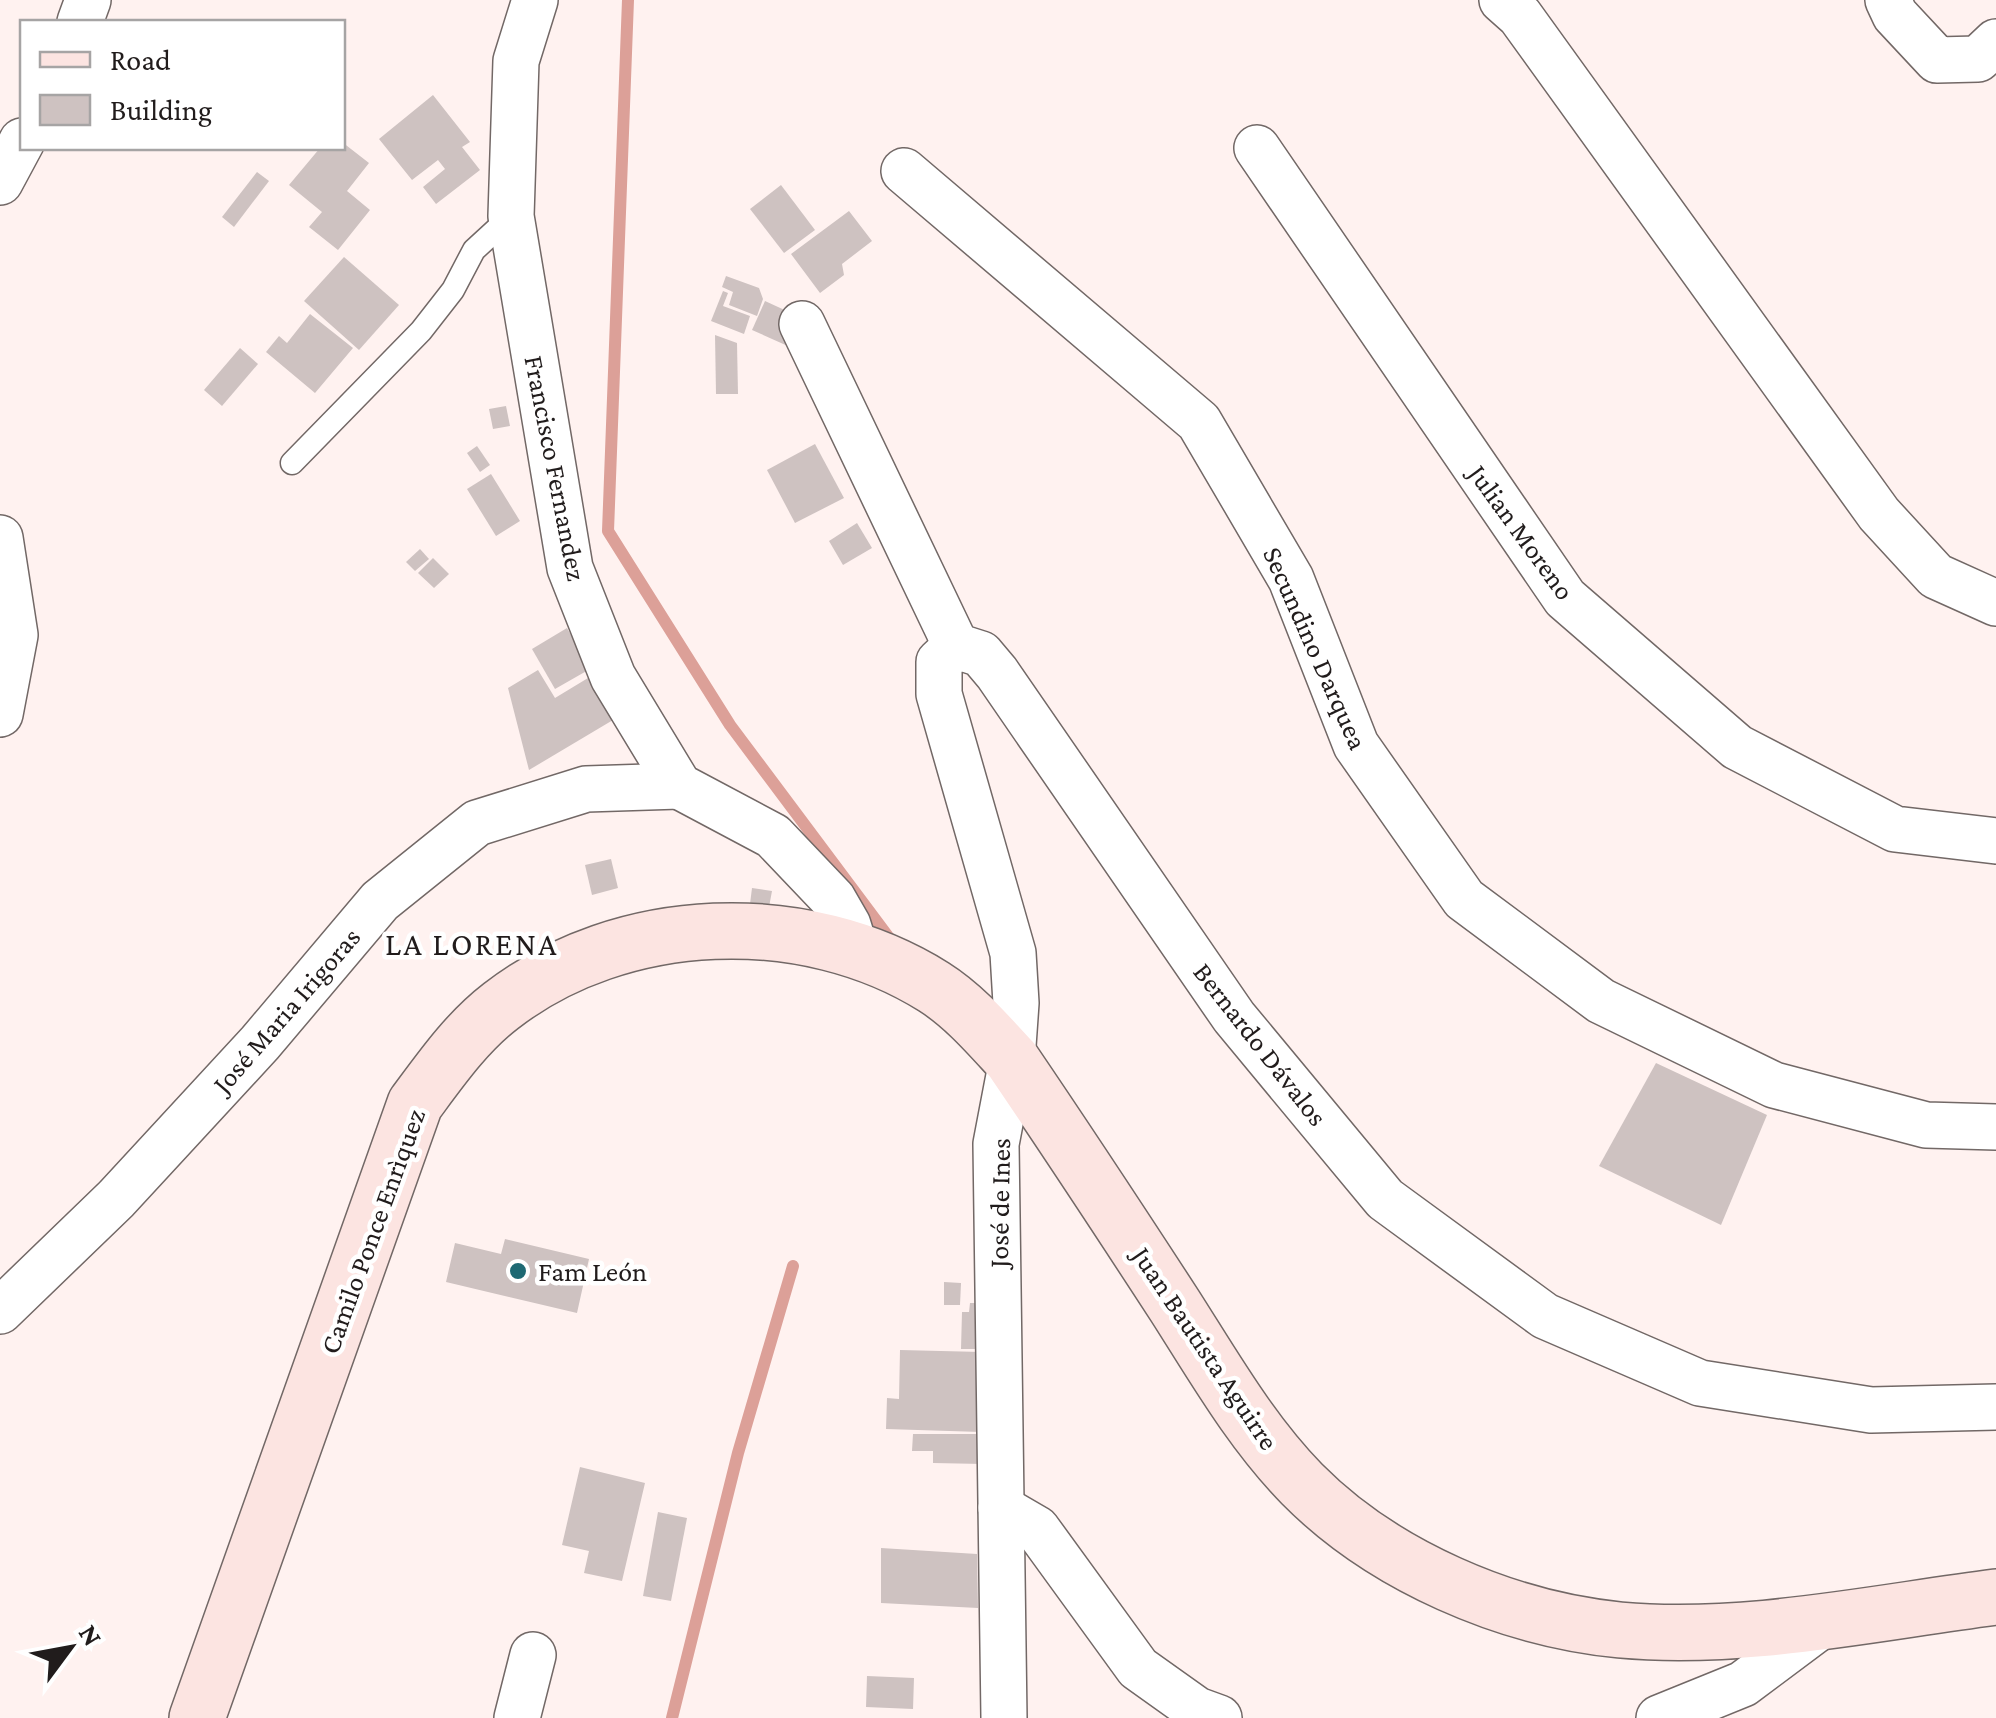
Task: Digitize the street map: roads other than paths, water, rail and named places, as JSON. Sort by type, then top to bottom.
[{"type":"main road","name":"Camilo Ponce Enrìquez","points":[[197,1718],[416,1104],[451,1054],[500,1007],[548,975],[592,954],[681,932],[728,930],[765,932],[856,951]]},
{"type":"main road","name":"Juan Bautista Aguirre","points":[[856,951],[933,986],[968,1012],[1012,1060],[1240,1406],[1301,1482],[1377,1543],[1432,1574],[1493,1600],[1556,1618],[1620,1630],[1735,1632],[1996,1597]]},
{"type":"street","name":"Francisco Fernandez","points":[[535,0],[516,61],[511,216],[570,568],[613,677],[679,786]]},
{"type":"street","points":[[1502,0],[1520,16],[1879,514],[1936,576],[1996,603]]},
{"type":"street","points":[[1888,0],[1895,15],[1937,60],[1978,60],[1996,42]]},
{"type":"street","points":[[0,182],[20,145]]},
{"type":"street","name":"Julian Moreno","points":[[1256,148],[1564,598],[1737,747],[1895,830],[1996,841]]},
{"type":"street","name":"Secundino Darquea","points":[[904,171],[1199,422],[1291,579],[1356,745],[1464,899],[1601,1001],[1774,1085],[1926,1125],[1996,1127]]},
{"type":"street","points":[[802,324],[956,646]]},
{"type":"street","points":[[0,538],[15,635],[0,714]]},
{"type":"street","name":"José de Ines","points":[[956,646],[939,662],[940,694],[1013,953],[1016,1003],[1012,1060],[996,1144],[1004,1718]]},
{"type":"street","name":"Bernardo Dávalos","points":[[956,646],[981,654],[997,673],[1234,1017],[1385,1200],[1546,1316],[1700,1383],[1870,1410],[1996,1407]]},
{"type":"street","points":[[679,786],[773,836],[833,900],[848,925],[856,951]]},
{"type":"street","name":"José Maria Irigoras","points":[[0,1311],[116,1199],[260,1043],[380,901],[477,823],[586,789],[679,786]]},
{"type":"street","points":[[1001,1508],[1037,1529],[1138,1668],[1197,1710],[1220,1718]]},
{"type":"street","points":[[1658,1718],[1742,1684],[1830,1619]]},
{"type":"street","points":[[517,1718],[532,1655]]},
{"type":"lane","points":[[292,463],[421,331],[453,290],[474,250],[511,216]]},
{"type":"waterway","points":[[628,0],[608,531],[730,725],[893,943]]},
{"type":"waterway","points":[[672,1718],[738,1453],[793,1266]]},
{"type":"place","name":"Fam León","points":[[518,1271]]},
{"type":"district","name":"LA LORENA","points":[[472,944]]}]
